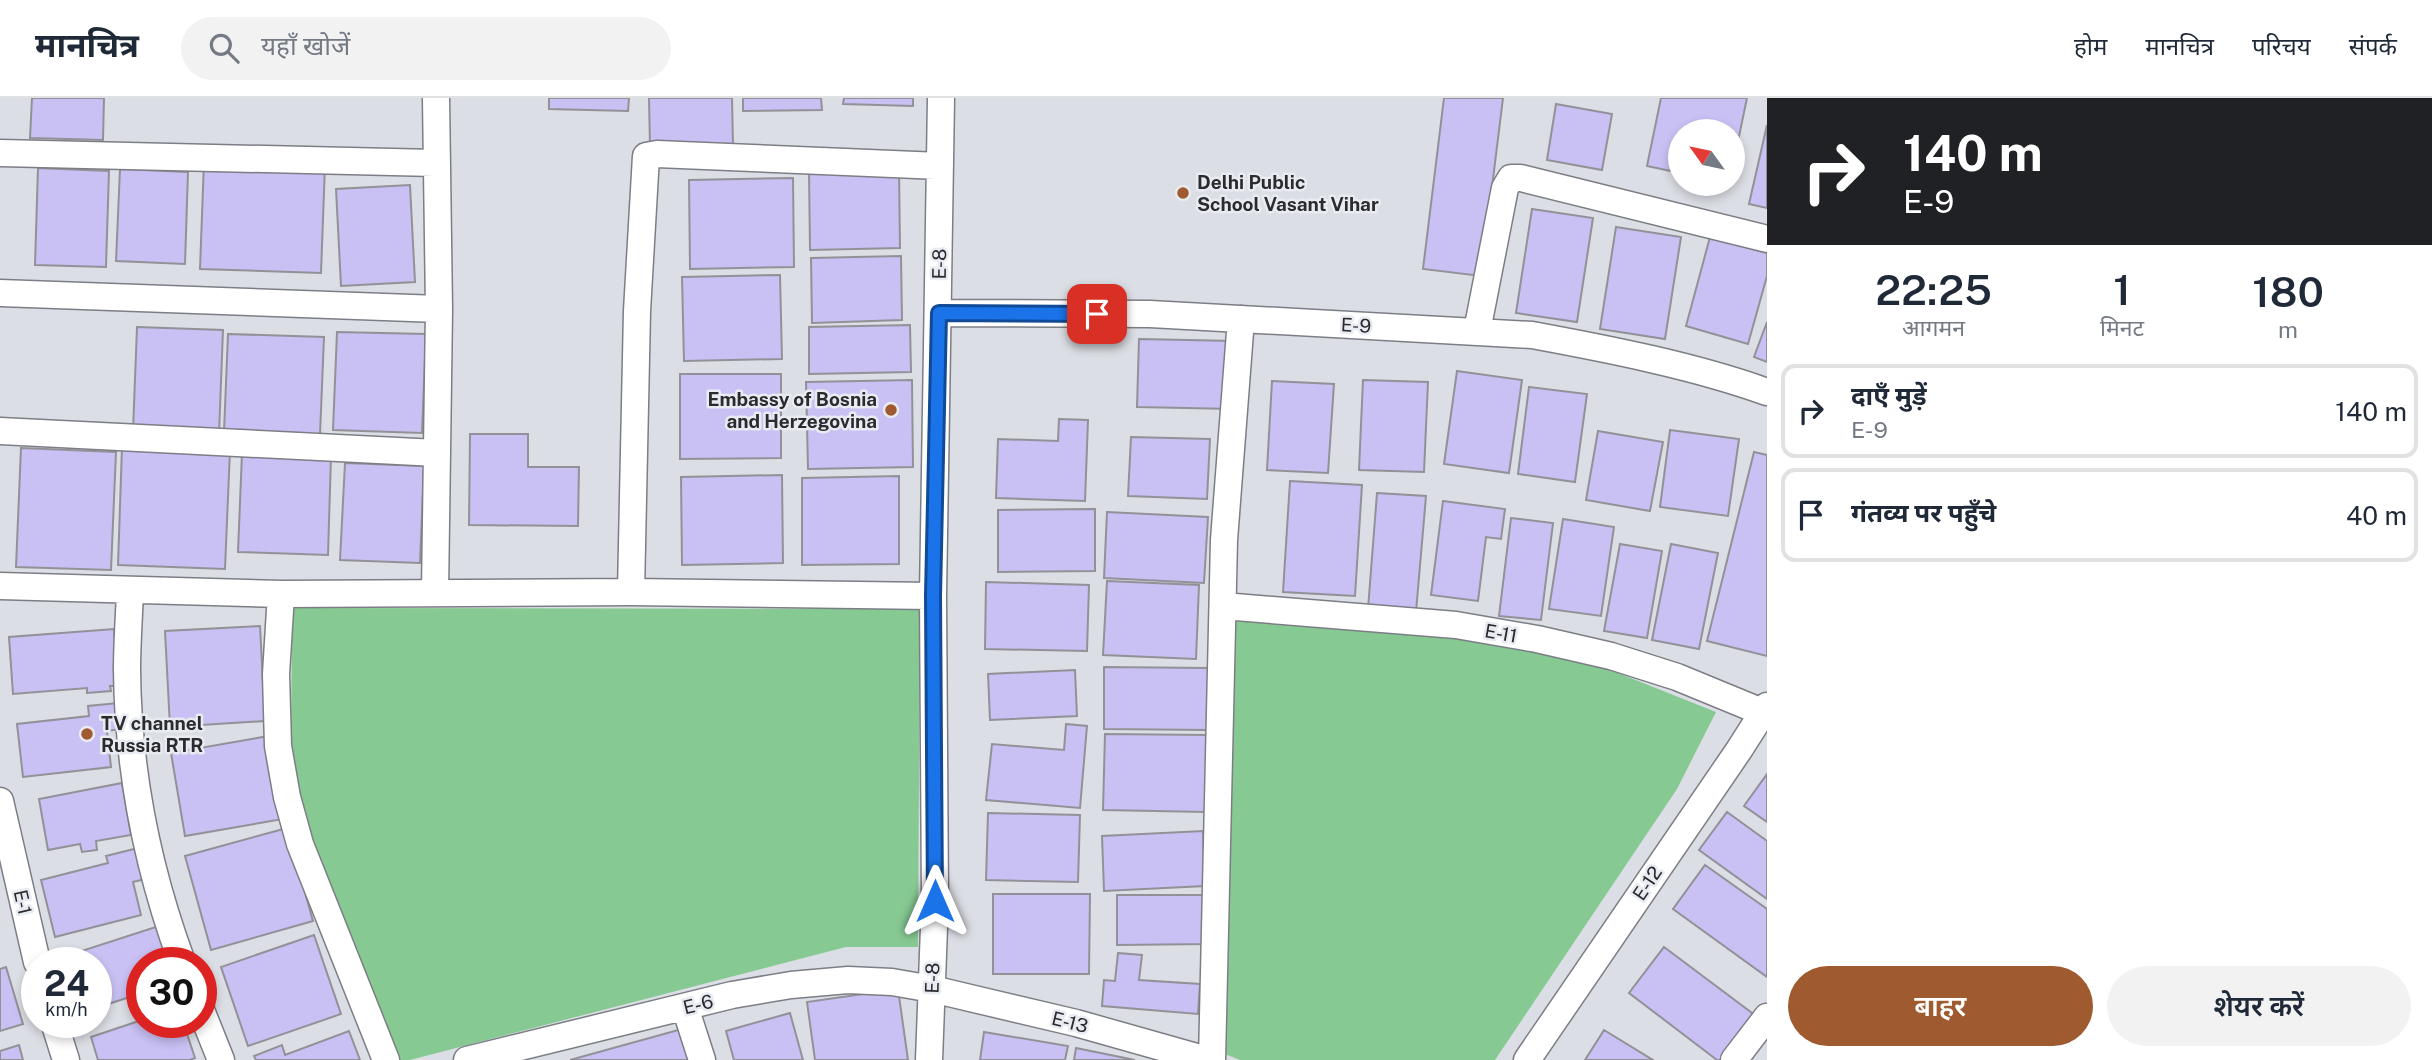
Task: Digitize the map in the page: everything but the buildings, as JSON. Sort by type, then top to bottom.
[{"type":"street","points":[[435,593],[439,309],[436,98]]},
{"type":"street","name":"E-8","points":[[929,1060],[935,901],[933,596],[941,98]]},
{"type":"street","points":[[0,153],[435,163]]},
{"type":"street","points":[[631,592],[637,311],[646,156],[657,154],[940,166]]},
{"type":"street","points":[[1477,331],[1505,188],[1511,178],[1521,178],[1767,239]]},
{"type":"street","points":[[0,293],[439,309]]},
{"type":"street","name":"E-9","points":[[939,313],[1150,314],[1532,335],[1682,368],[1767,392]]},
{"type":"street","points":[[1209,1060],[1224,540],[1241,318]]},
{"type":"street","points":[[0,431],[437,453]]},
{"type":"street","points":[[0,586],[281,594],[631,592],[933,596]]},
{"type":"street","points":[[130,591],[127,670],[134,769],[148,845],[178,947]]},
{"type":"street","points":[[281,594],[276,674],[278,746],[288,797],[300,844],[386,1060]]},
{"type":"street","name":"E-11","points":[[1223,606],[1456,625],[1537,639],[1611,656],[1677,677],[1766,711]]},
{"type":"street","name":"E-12","points":[[1527,1060],[1766,711]]},
{"type":"street","name":"E-1","points":[[0,801],[34,947]]},
{"type":"street","name":"E-6","points":[[467,1060],[732,995],[792,985],[848,980],[892,982],[932,989]]},
{"type":"street","name":"E-13","points":[[932,989],[1076,1023],[1209,1060]]},
{"type":"street","points":[[685,1007],[702,1060]]},
{"type":"street","points":[[1734,1060],[1767,1017]]},
{"type":"street","points":[[59,1038],[66,1060]]},
{"type":"street","points":[[212,1038],[221,1060]]},
{"type":"green space","points":[[292,608],[920,609],[918,947],[846,947],[410,1060],[395,1060],[310,838],[291,755]]},
{"type":"green space","points":[[1231,621],[1445,634],[1598,665],[1716,712],[1677,789],[1495,1060],[1240,1060],[1217,1051]]},
{"type":"place","name":"Delhi Public School Vasant Vihar","points":[[1183,193]]},
{"type":"place","name":"Embassy of Bosnia and Herzegovina","points":[[891,410]]},
{"type":"place","name":"TV channel Russia RTR","points":[[87,734]]},
{"type":"route","points":[[935,901],[933,596],[939,313],[1097,314]]}]
